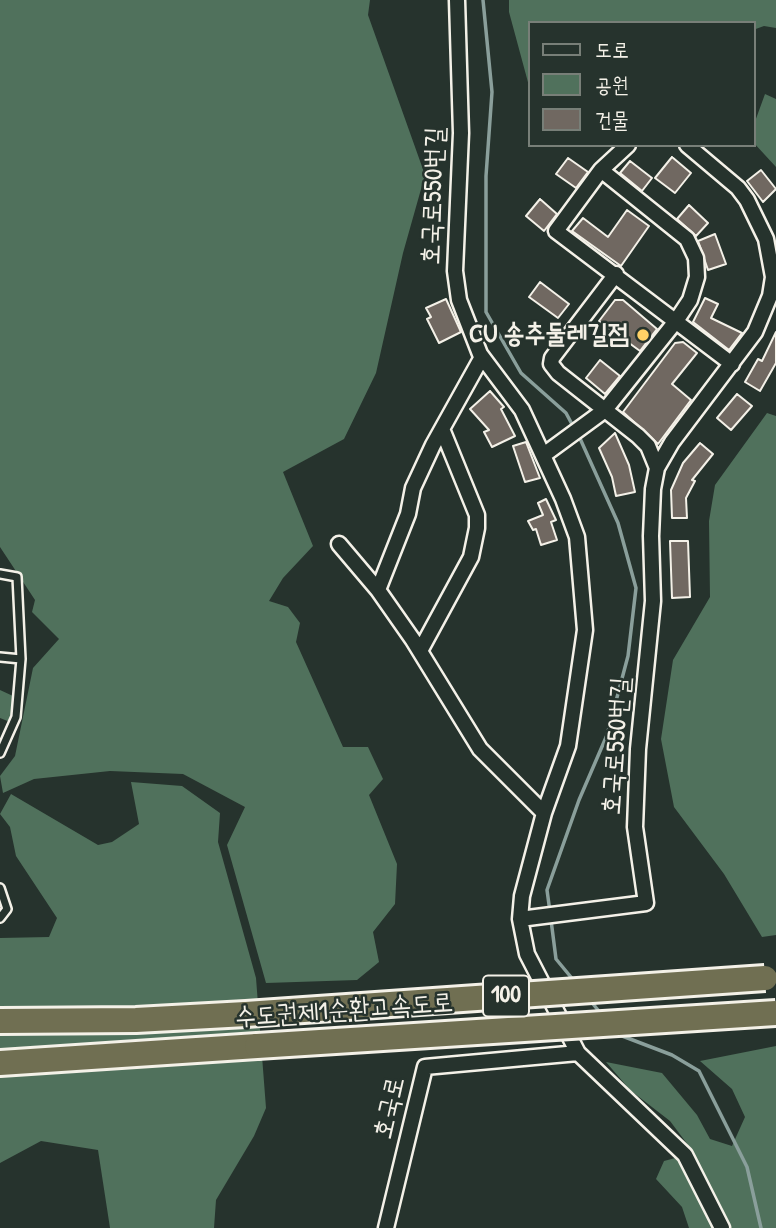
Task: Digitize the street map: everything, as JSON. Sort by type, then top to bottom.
[{"type":"highway","name":"수도권제1순환고속도로","points":[[0,1021],[135,1020],[246,1014],[771,978]]},
{"type":"highway","name":"수도권제1순환고속도로","points":[[0,1063],[776,1013]]},
{"type":"street","name":"호국로550번길","points":[[457,0],[461,133],[455,271],[463,315],[482,357],[550,451],[577,537],[585,630],[568,746],[544,813],[522,896],[520,919],[527,954],[578,1053],[685,1155],[722,1228]]},
{"type":"street","points":[[626,147],[601,170],[556,231],[616,274],[732,365]]},
{"type":"street","name":"호국로550번길","points":[[520,919],[646,902],[635,827],[638,749],[653,601],[651,536],[657,468],[672,442],[755,332],[770,296],[773,277],[766,239],[738,188],[689,147]]},
{"type":"street","points":[[550,451],[601,414],[676,321],[690,300],[697,277],[693,248],[679,231],[601,170]]},
{"type":"street","points":[[616,274],[551,362],[558,373],[601,414],[648,446],[657,468]]},
{"type":"street","points":[[378,590],[408,514],[413,488],[482,357]]},
{"type":"street","points":[[420,651],[471,557],[477,528],[477,515],[442,429]]},
{"type":"street","points":[[339,544],[378,590],[420,651],[480,748],[544,813]]},
{"type":"street","name":"호국로","points":[[386,1228],[425,1067],[578,1053]]},
{"type":"lane","points":[[0,574],[17,577],[21,659],[16,717],[0,753]]},
{"type":"lane","points":[[0,657],[21,659]]},
{"type":"lane","points":[[0,888],[7,909],[0,918]]},
{"type":"green space","points":[[0,0],[370,0],[368,15],[425,175],[403,253],[376,373],[344,439],[283,472],[313,546],[283,578],[269,601],[288,607],[300,623],[296,642],[343,747],[368,747],[383,779],[369,795],[397,864],[395,904],[373,932],[379,962],[357,980],[266,983],[227,845],[245,807],[183,774],[110,771],[34,779],[3,793],[0,776],[15,756],[33,668],[59,639],[32,612],[35,600],[0,547]]},
{"type":"green space","points":[[509,0],[776,0],[776,28],[764,26],[755,29],[755,21],[528,21],[528,82],[509,12]]},
{"type":"green space","points":[[765,94],[776,99],[776,167],[755,144],[755,122]]},
{"type":"green space","points":[[767,413],[776,416],[776,935],[762,937],[724,874],[674,807],[661,739],[673,660],[710,597],[709,521],[715,485]]},
{"type":"green space","points":[[0,690],[13,696],[10,722],[0,718]]},
{"type":"green space","points":[[131,782],[182,786],[220,813],[218,842],[256,978],[266,1108],[254,1136],[216,1200],[214,1228],[110,1228],[98,1150],[41,1141],[0,1163],[0,938],[49,937],[57,918],[16,856],[10,827],[0,814],[11,794],[98,845],[112,842],[139,824]]},
{"type":"green space","points":[[776,1046],[776,1228],[689,1228],[682,1207],[656,1179],[664,1161],[694,1153],[670,1121],[630,1090],[606,1062],[662,1073],[697,1115],[710,1139],[732,1146],[745,1117],[732,1089],[700,1061]]},
{"type":"building","points":[[672,157],[691,173],[675,193],[655,178]]},
{"type":"building","points":[[568,158],[588,172],[576,188],[556,174]]},
{"type":"building","points":[[630,161],[652,178],[642,191],[620,173]]},
{"type":"building","points":[[761,170],[776,189],[763,202],[747,181]]},
{"type":"building","points":[[540,199],[557,214],[544,231],[526,216]]},
{"type":"building","points":[[689,205],[708,223],[696,236],[677,219]]},
{"type":"building","points":[[627,210],[649,226],[621,266],[572,231],[583,218],[608,237]]},
{"type":"building","points":[[715,234],[726,264],[708,270],[698,241]]},
{"type":"building","points":[[540,282],[569,304],[558,318],[529,297]]},
{"type":"building","points":[[705,298],[718,304],[711,318],[742,333],[729,350],[693,322]]},
{"type":"building","points":[[446,299],[461,332],[439,343],[427,319],[431,317],[426,308]]},
{"type":"building","points":[[615,300],[623,300],[657,329],[640,351],[599,321]]},
{"type":"building","points":[[776,332],[776,363],[760,391],[745,382],[758,359],[762,361]]},
{"type":"building","points":[[683,342],[697,353],[672,384],[691,400],[658,444],[623,412],[675,343]]},
{"type":"building","points":[[600,360],[620,376],[605,394],[586,378]]},
{"type":"building","points":[[490,391],[504,407],[501,409],[515,436],[492,447],[484,432],[489,430],[470,409]]},
{"type":"building","points":[[737,394],[752,406],[731,430],[717,418]]},
{"type":"building","points":[[615,433],[629,465],[635,492],[616,496],[612,477],[599,448]]},
{"type":"building","points":[[526,442],[540,478],[525,482],[513,446]]},
{"type":"building","points":[[700,443],[713,454],[692,480],[695,481],[686,498],[687,518],[672,518],[671,490],[683,463]]},
{"type":"building","points":[[546,499],[556,520],[551,522],[557,540],[541,545],[536,529],[533,530],[528,521],[543,515],[538,503]]},
{"type":"building","points":[[670,541],[688,541],[690,597],[672,598]]},
{"type":"waterway","points":[[483,0],[492,92],[486,176],[486,312],[521,373],[566,413],[574,428]]},
{"type":"waterway","points":[[550,912],[547,890],[579,800],[607,735],[628,656],[636,588],[618,523],[578,434]]},
{"type":"waterway","points":[[551,920],[556,959],[575,982]]},
{"type":"waterway","points":[[589,999],[602,1015]]},
{"type":"waterway","points":[[617,1034],[672,1055],[699,1071],[747,1167],[761,1228]]},
{"type":"place","name":"CU 송추둘레길점","points":[[643,335]]}]
